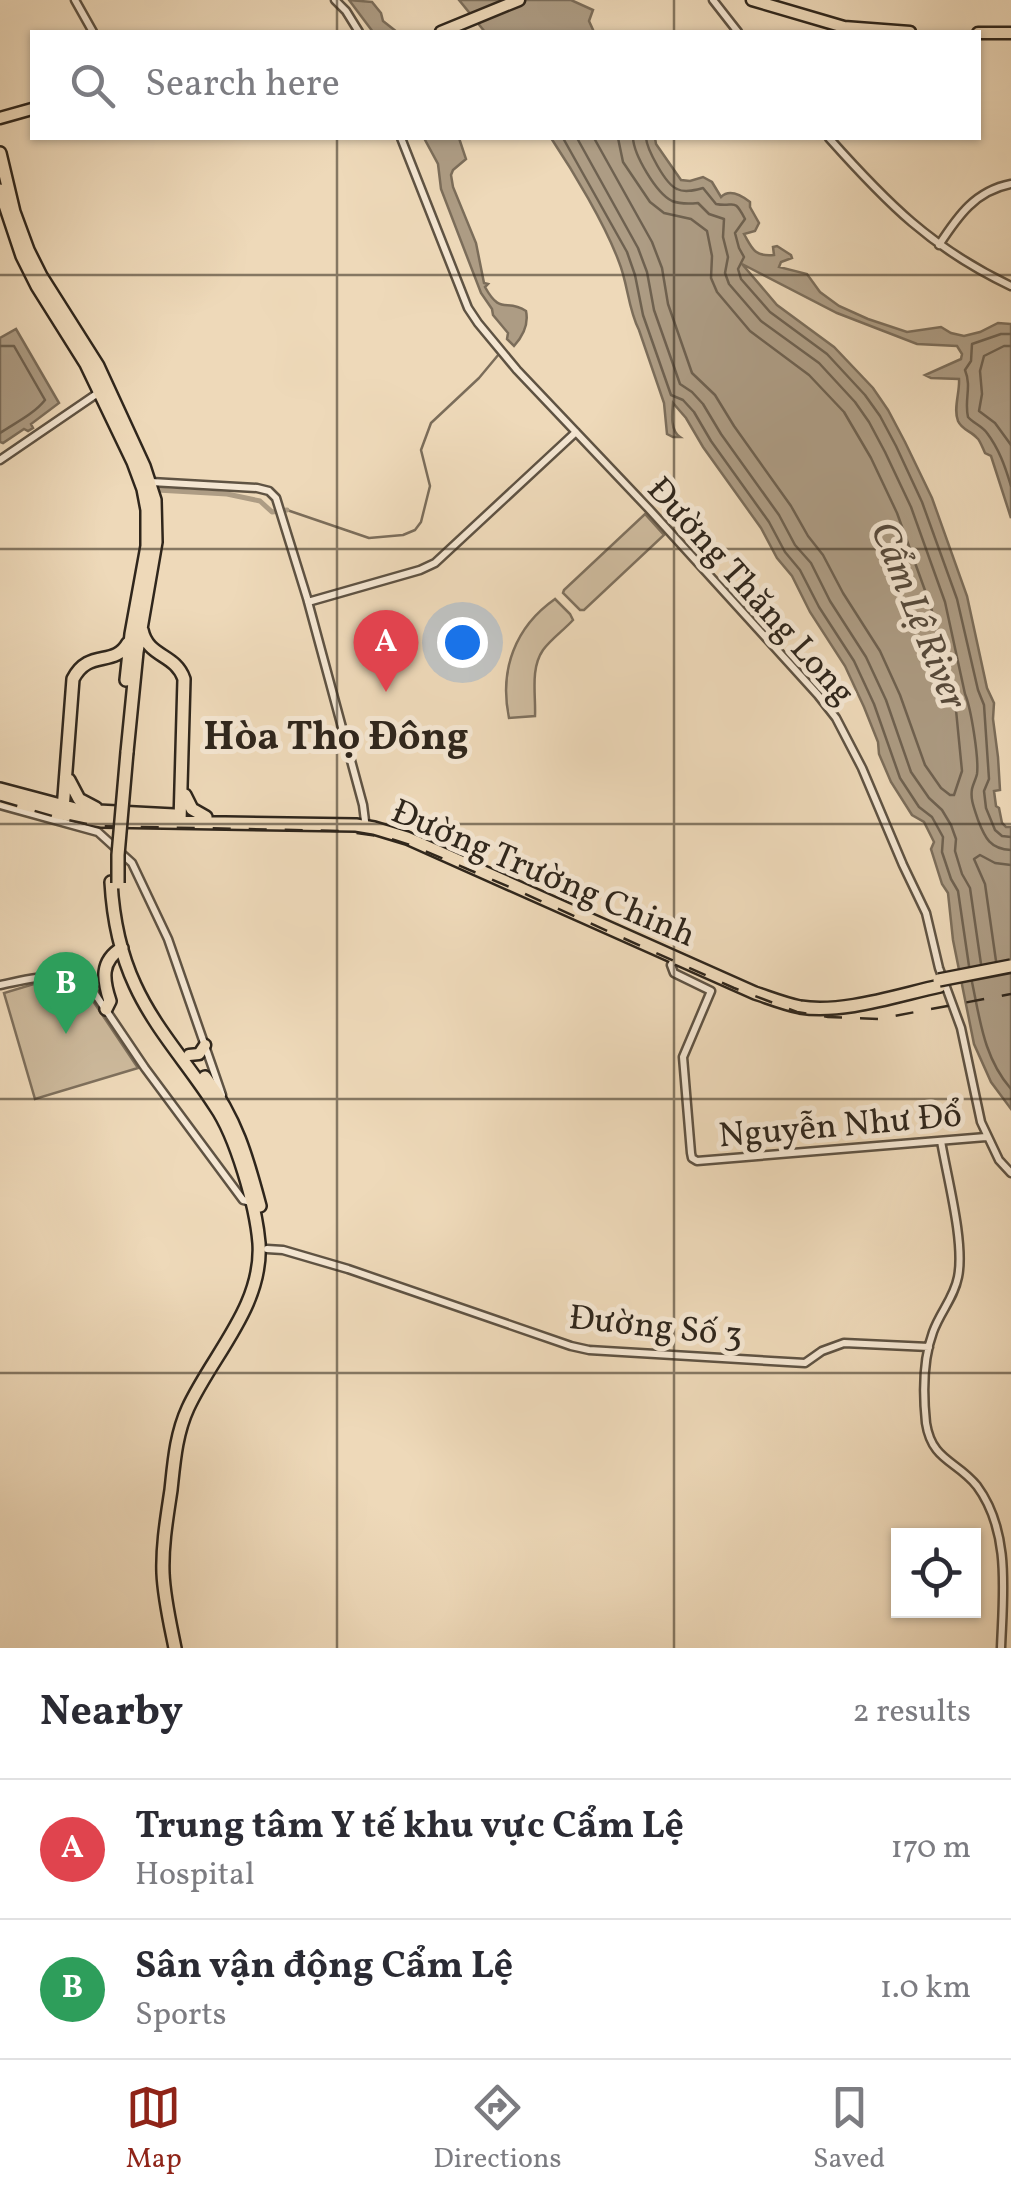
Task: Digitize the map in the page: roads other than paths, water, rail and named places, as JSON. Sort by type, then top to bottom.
[{"type":"highway","points":[[0,154],[14,212],[33,261],[86,344],[155,500],[155,553],[129,682]]},
{"type":"highway","points":[[0,190],[22,256],[104,390]]},
{"type":"highway","points":[[146,482],[147,546],[131,634],[124,752],[111,850],[115,883],[142,983],[223,1101],[238,1130],[267,1249],[264,1277],[254,1306],[191,1418],[171,1518]]},
{"type":"highway","points":[[142,621],[145,641],[180,668],[184,679],[182,819]]},
{"type":"highway","points":[[60,812],[73,679],[81,666],[122,652],[131,634]]},
{"type":"highway","points":[[129,682],[144,659],[167,658]]},
{"type":"highway","points":[[96,659],[119,668],[129,682]]},
{"type":"highway","points":[[24,796],[48,795],[64,775]]},
{"type":"highway","points":[[64,775],[77,800],[102,812]]},
{"type":"highway","name":"Đường Trường Chinh","points":[[0,789],[60,812],[380,823],[783,996],[804,1001],[824,1002],[940,983]]},
{"type":"highway","points":[[158,815],[183,792]]},
{"type":"highway","points":[[183,792],[192,809],[206,817]]},
{"type":"highway","name":"Đường Trường Chinh","points":[[0,802],[102,821],[182,819],[340,824],[392,832],[755,993],[801,1007],[843,1006],[940,983]]},
{"type":"highway","points":[[115,883],[114,916],[136,986],[224,1119],[251,1202],[259,1250],[254,1284],[241,1316],[196,1392],[182,1420],[176,1444],[170,1571],[178,1648]]},
{"type":"highway","points":[[106,1009],[110,1001],[104,985],[105,968],[110,957],[122,948]]},
{"type":"highway","points":[[940,983],[1011,969]]},
{"type":"main road","points":[[446,30],[519,0]]},
{"type":"main road","points":[[752,0],[833,25],[870,30]]},
{"type":"main road","points":[[981,33],[1011,33]]},
{"type":"main road","points":[[0,118],[30,110]]},
{"type":"main road","points":[[188,1055],[199,1054],[204,1045]]},
{"type":"street","points":[[75,0],[92,30]]},
{"type":"street","points":[[335,0],[358,30]]},
{"type":"street","points":[[713,0],[736,30]]},
{"type":"street","name":"Đường Thăng Long","points":[[402,140],[468,308],[510,361],[818,695],[843,730],[926,913],[939,968],[961,1028],[980,1122],[999,1160],[1011,1173]]},
{"type":"street","points":[[832,140],[891,206],[939,245],[1011,286]]},
{"type":"street","points":[[939,245],[972,201],[1011,184]]},
{"type":"street","points":[[0,460],[104,390]]},
{"type":"street","points":[[308,602],[435,563],[576,432]]},
{"type":"street","points":[[146,482],[257,488],[272,493],[308,602],[364,805],[365,821]]},
{"type":"street","points":[[60,812],[102,834],[136,868],[168,939],[223,1101]]},
{"type":"street","name":"Nguyễn Như Đổ","points":[[676,957],[674,972],[711,992],[682,1057],[692,1158],[697,1162],[986,1137]]},
{"type":"street","points":[[0,986],[40,977],[69,977],[90,988],[243,1200],[251,1202]]},
{"type":"street","points":[[941,1141],[960,1261],[955,1290],[932,1333],[929,1347],[924,1384],[929,1436],[936,1451],[977,1486],[993,1514],[1004,1560],[1000,1648]]},
{"type":"street","name":"Đường Số 3","points":[[267,1249],[316,1259],[593,1350],[805,1363],[822,1351],[844,1344],[929,1347]]},
{"type":"water","points":[[349,0],[372,2],[383,21],[394,30],[372,30]]},
{"type":"water","points":[[459,0],[571,0],[593,10],[589,21],[593,30],[483,30]]},
{"type":"water","points":[[425,140],[460,140],[466,159],[453,170],[453,187],[476,243],[484,283],[488,284],[485,287],[500,304],[526,311],[524,330],[514,346],[481,293],[441,189],[438,164]]},
{"type":"water","name":"Cẩm Lệ River","points":[[552,140],[655,140],[681,180],[703,177],[712,182],[721,197],[735,194],[750,202],[759,223],[755,231],[744,234],[754,250],[774,255],[773,247],[777,246],[791,255],[779,267],[807,274],[820,292],[839,306],[907,332],[941,327],[964,336],[998,323],[1011,324],[1011,518],[991,456],[958,421],[959,379],[925,375],[961,359],[957,346],[917,344],[837,313],[742,264],[777,305],[834,347],[888,410],[932,498],[967,596],[987,688],[994,703],[1000,790],[994,791],[996,806],[1002,823],[1011,827],[1011,1109],[991,1082],[974,1044],[953,940],[948,893],[931,849],[934,842],[924,822],[912,815],[891,782],[845,666],[792,576],[673,403],[673,426],[680,437],[667,434],[664,403],[632,314],[619,262]]},
{"type":"water","points":[[16,329],[59,403],[31,424],[33,428],[24,429],[3,443],[0,338]]},
{"type":"waterway","points":[[287,510],[369,538],[415,530],[421,522],[430,486],[421,450],[431,423],[499,354]]},
{"type":"waterway","points":[[157,490],[227,494],[260,501],[272,512],[287,510]]},
{"type":"railway","points":[[0,801],[96,826],[343,831],[385,837],[797,1012],[878,1019],[1011,994]]},
{"type":"place","name":"Trung tâm Y tế khu vực Cẩm Lệ","points":[[386,692]]},
{"type":"place","name":"Sân vận động Cẩm Lệ","points":[[66,1034]]},
{"type":"district","name":"Hòa Thọ Đông","points":[[336,735]]}]
